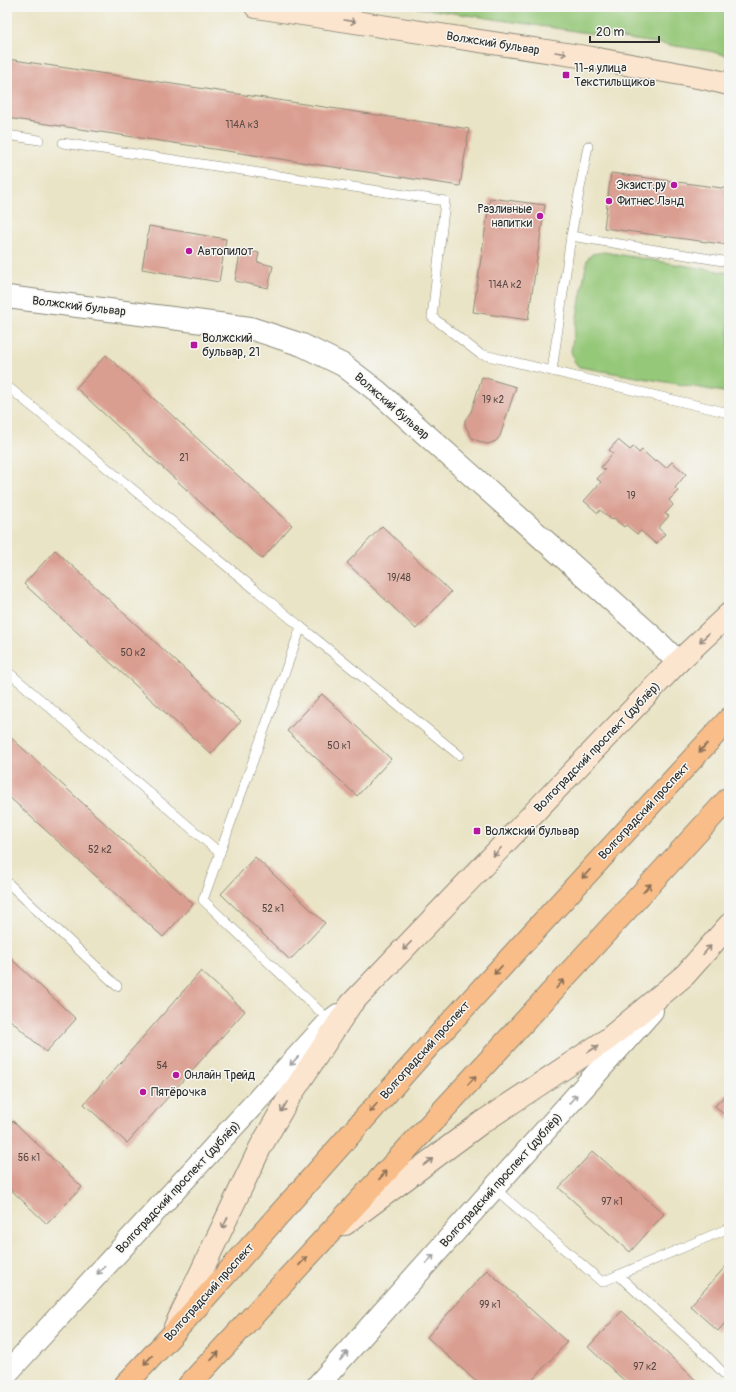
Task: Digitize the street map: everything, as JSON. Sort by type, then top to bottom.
[{"type":"main road","name":"Волжский бульвар","points":[[256,7],[592,58],[729,84]]},
{"type":"main road","name":"Волгоградский проспект (дублёр)","points":[[171,1336],[260,1148],[287,1101],[351,1004],[678,662],[729,614]]},
{"type":"main road","name":"Волгоградский проспект","points":[[125,1385],[171,1336],[428,1047],[729,719]]},
{"type":"main road","points":[[189,1385],[318,1244],[470,1082],[729,798]]},
{"type":"main road","name":"Волгоградский проспект (дублёр)","points":[[318,1244],[481,1123],[608,1039],[684,975],[729,925]]},
{"type":"street","name":"Волжский бульвар","points":[[7,297],[250,328],[302,345],[343,365],[378,391],[654,638],[678,662]]},
{"type":"street","name":"Волгоградский проспект (дублёр)","points":[[318,1385],[684,975]]},
{"type":"street","name":"Волгоградский проспект (дублёр)","points":[[7,1373],[330,1022],[351,1004]]},
{"type":"lane","points":[[7,135],[39,140]]},
{"type":"lane","points":[[63,144],[445,201],[432,317],[480,354],[729,413]]},
{"type":"lane","points":[[552,371],[571,236],[588,146]]},
{"type":"lane","points":[[571,236],[729,262]]},
{"type":"lane","points":[[7,386],[459,755]]},
{"type":"lane","points":[[301,627],[203,900],[330,1022]]},
{"type":"lane","points":[[7,671],[220,853]]},
{"type":"lane","points":[[7,882],[117,986]]},
{"type":"lane","points":[[494,1188],[602,1282],[729,1228]]},
{"type":"lane","points":[[618,1275],[704,1353],[729,1379]]},
{"type":"green space","points":[[413,7],[729,7],[729,56],[709,51]]},
{"type":"green space","points":[[604,252],[729,273],[729,393],[579,367],[574,361],[571,351],[587,260],[592,254]]},
{"type":"building","points":[[7,59],[469,129],[460,186],[7,118]]},
{"type":"building","points":[[611,173],[729,189],[729,245],[604,228]]},
{"type":"building","points":[[490,198],[545,205],[528,320],[473,312]]},
{"type":"building","points":[[149,226],[226,239],[219,282],[142,269]]},
{"type":"building","points":[[241,249],[259,253],[257,262],[273,266],[268,288],[235,281]]},
{"type":"building","points":[[106,355],[292,525],[262,559],[76,388]]},
{"type":"building","points":[[482,377],[516,387],[500,436],[496,441],[488,444],[472,438],[465,425],[465,420],[471,412]]},
{"type":"building","points":[[618,440],[630,450],[633,447],[639,453],[642,450],[655,462],[657,460],[666,468],[672,462],[686,474],[675,488],[678,491],[669,500],[673,505],[665,514],[669,516],[658,528],[665,534],[656,544],[641,531],[637,534],[626,525],[624,527],[614,518],[612,520],[600,510],[598,513],[584,501],[601,482],[597,479],[605,470],[601,467],[613,453],[609,450]]},
{"type":"building","points":[[382,526],[451,592],[416,629],[347,563]]},
{"type":"building","points":[[55,550],[241,721],[211,754],[24,584]]},
{"type":"building","points":[[322,694],[391,759],[357,796],[287,731]]},
{"type":"building","points":[[7,734],[193,904],[163,937],[7,795]]},
{"type":"building","points":[[255,857],[325,923],[290,960],[221,894]]},
{"type":"building","points":[[7,955],[76,1019],[46,1052],[7,1017]]},
{"type":"building","points":[[201,971],[245,1011],[127,1143],[84,1104]]},
{"type":"building","points":[[729,1091],[729,1119],[715,1106]]},
{"type":"building","points":[[13,1121],[82,1187],[47,1224],[7,1186],[7,1128]]},
{"type":"building","points":[[593,1151],[664,1214],[630,1252],[559,1188]]},
{"type":"building","points":[[727,1265],[729,1267],[729,1318],[718,1331],[690,1306]]},
{"type":"building","points":[[487,1270],[567,1342],[528,1385],[480,1385],[427,1337]]},
{"type":"building","points":[[622,1311],[701,1385],[629,1385],[588,1347]]},
{"type":"place","name":"11-я улица Текстильщиков","points":[[566,75]]},
{"type":"place","name":"Экзист.ру","points":[[674,185]]},
{"type":"place","name":"Фитнес Лэнд","points":[[609,201]]},
{"type":"place","name":"Разливные напитки","points":[[540,216]]},
{"type":"place","name":"Автопилот","points":[[189,251]]},
{"type":"place","name":"Волжский бульвар, 21","points":[[194,345]]},
{"type":"place","name":"Волжский бульвар","points":[[477,831]]},
{"type":"place","name":"Онлайн Трейд","points":[[176,1075]]},
{"type":"place","name":"Пятёрочка","points":[[143,1092]]}]
